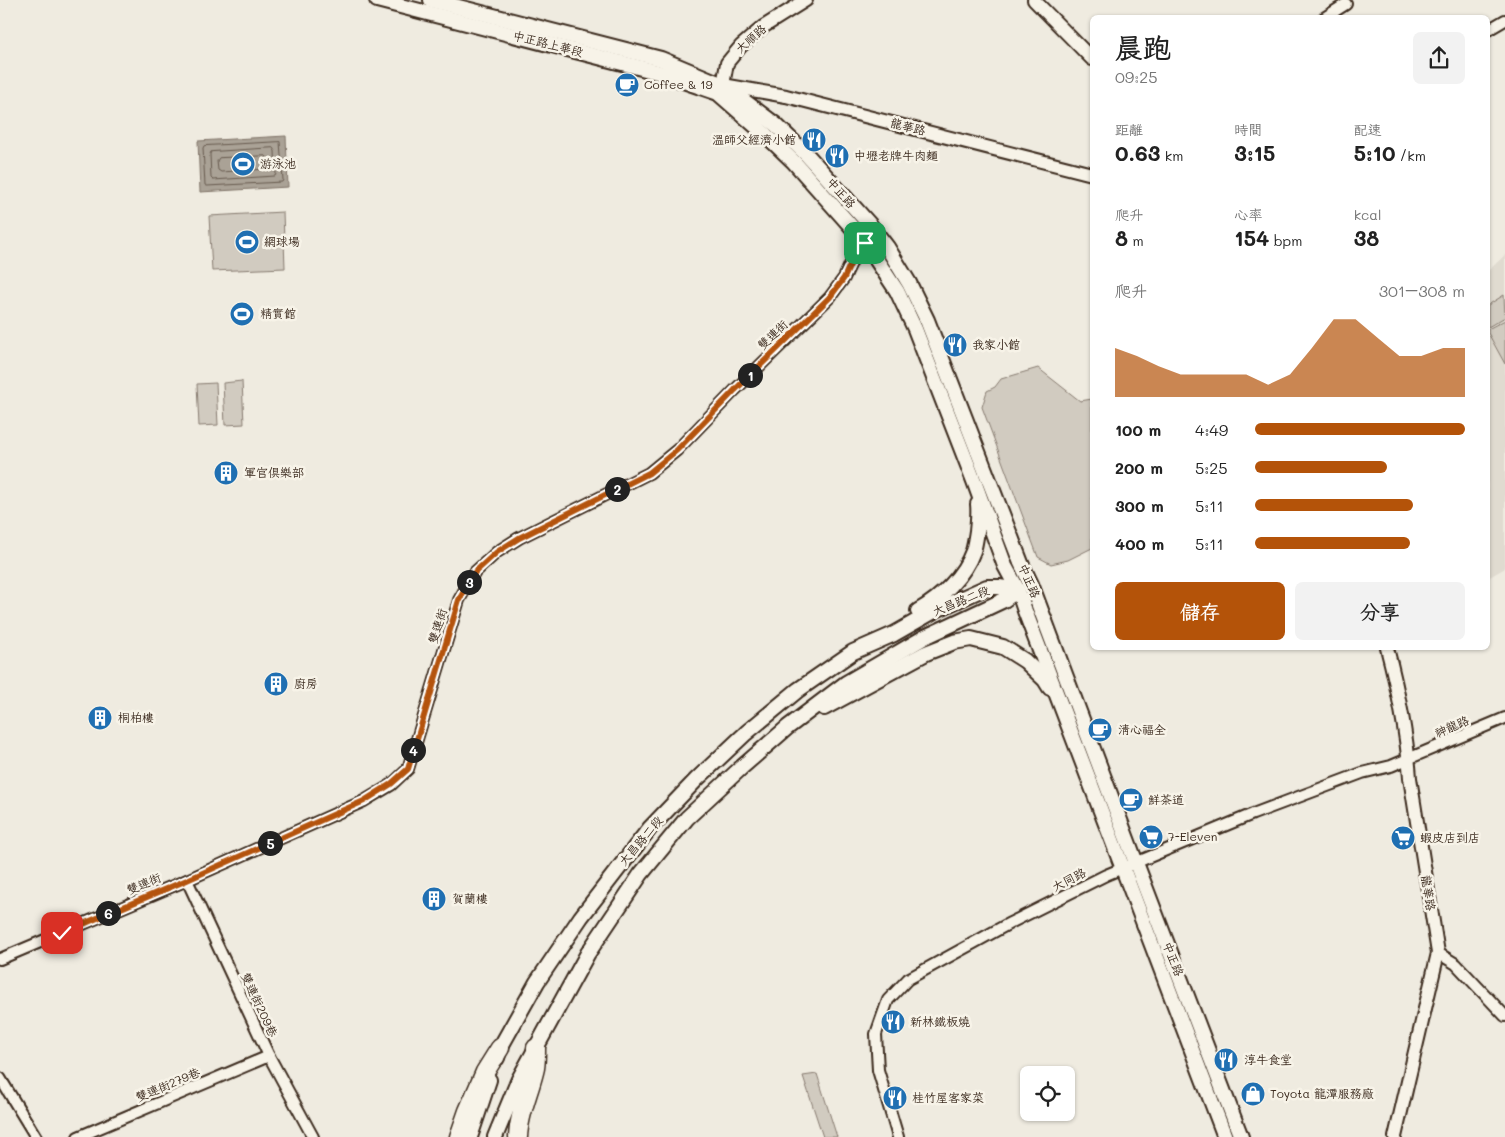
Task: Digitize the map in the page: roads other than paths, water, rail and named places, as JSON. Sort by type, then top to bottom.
[{"type":"highway","points":[[459,1137],[485,1072],[500,1048]]},
{"type":"highway","points":[[518,1137],[518,1129],[526,1096],[535,1067],[536,1048]]},
{"type":"main road","name":"中正路上華段","points":[[377,0],[720,89]]},
{"type":"main road","name":"中正路上華段","points":[[431,0],[661,59],[720,89]]},
{"type":"main road","name":"中正路","points":[[720,89],[776,125],[808,155],[878,235],[909,283],[927,320],[1021,563],[1031,584],[1241,1137]]},
{"type":"main road","name":"中正路","points":[[720,89],[794,162],[865,243],[897,291],[974,481],[1005,566],[1018,590],[1024,611],[1224,1137]]},
{"type":"main road","points":[[853,652],[885,629],[926,606],[960,575],[974,549],[979,513],[974,481]]},
{"type":"main road","name":"大昌路二段","points":[[470,1137],[500,1048],[537,982],[581,917],[650,828],[697,779],[746,733],[798,690],[853,652],[894,634],[936,610],[987,587],[1018,590]]},
{"type":"main road","name":"大昌路二段","points":[[495,1137],[519,1079],[588,954],[641,874],[687,818],[788,727],[846,683],[925,637],[1004,600],[1018,590]]},
{"type":"main road","points":[[788,727],[926,653],[954,642],[971,640],[1003,647],[1025,661],[1046,680],[1064,714]]},
{"type":"street","name":"大順路","points":[[720,89],[727,63],[740,46],[763,26],[806,0]]},
{"type":"street","points":[[1034,0],[1090,57]]},
{"type":"street","points":[[1329,15],[1346,4]]},
{"type":"street","points":[[1490,29],[1505,20]]},
{"type":"street","name":"龍華路","points":[[720,89],[786,96],[1090,173]]},
{"type":"street","name":"雙連街","points":[[0,959],[187,880],[364,801],[391,784],[408,769],[459,600],[475,572],[497,552],[519,538],[649,473],[677,450],[830,297],[844,278],[856,252],[865,243],[878,235]]},
{"type":"street","name":"龍華路","points":[[1388,650],[1397,686],[1438,953],[1395,1137]]},
{"type":"street","name":"神龍路","points":[[1409,759],[1505,718]]},
{"type":"street","name":"大同路","points":[[898,1137],[878,1070],[876,1034],[888,1000],[908,979],[1010,923],[1106,875],[1262,811],[1362,773],[1391,766],[1409,759]]},
{"type":"street","name":"雙連街209巷","points":[[187,880],[269,1056],[313,1137]]},
{"type":"street","points":[[1438,953],[1456,964],[1505,1016]]},
{"type":"street","name":"雙連街279巷","points":[[78,1137],[269,1056]]},
{"type":"street","points":[[0,1078],[36,1137]]},
{"type":"water","name":"游泳池","points":[[286,136],[288,187],[200,192],[198,141]]},
{"type":"place","name":"Coffee & 19","points":[[627,85]]},
{"type":"place","name":"温師父經濟小館","points":[[814,140]]},
{"type":"place","name":"中壢老牌牛肉麵","points":[[837,156]]},
{"type":"place","name":"游泳池","points":[[243,164]]},
{"type":"place","name":"網球場","points":[[247,242]]},
{"type":"place","name":"精實館","points":[[242,314]]},
{"type":"place","name":"我家小館","points":[[955,345]]},
{"type":"place","name":"軍官俱樂部","points":[[226,473]]},
{"type":"place","name":"廚房","points":[[276,684]]},
{"type":"place","name":"桐柏樓","points":[[100,718]]},
{"type":"place","name":"清心福全","points":[[1100,730]]},
{"type":"place","name":"鮮茶道","points":[[1131,800]]},
{"type":"place","name":"7-Eleven","points":[[1151,837]]},
{"type":"place","name":"蝦皮店到店","points":[[1403,838]]},
{"type":"place","name":"賀蘭樓","points":[[434,899]]},
{"type":"place","name":"新林鐵板燒","points":[[893,1022]]},
{"type":"place","name":"淳牛食堂","points":[[1226,1060]]},
{"type":"place","name":"Toyota 龍潭服務廠","points":[[1253,1094]]},
{"type":"place","name":"桂竹屋客家菜","points":[[895,1098]]}]
